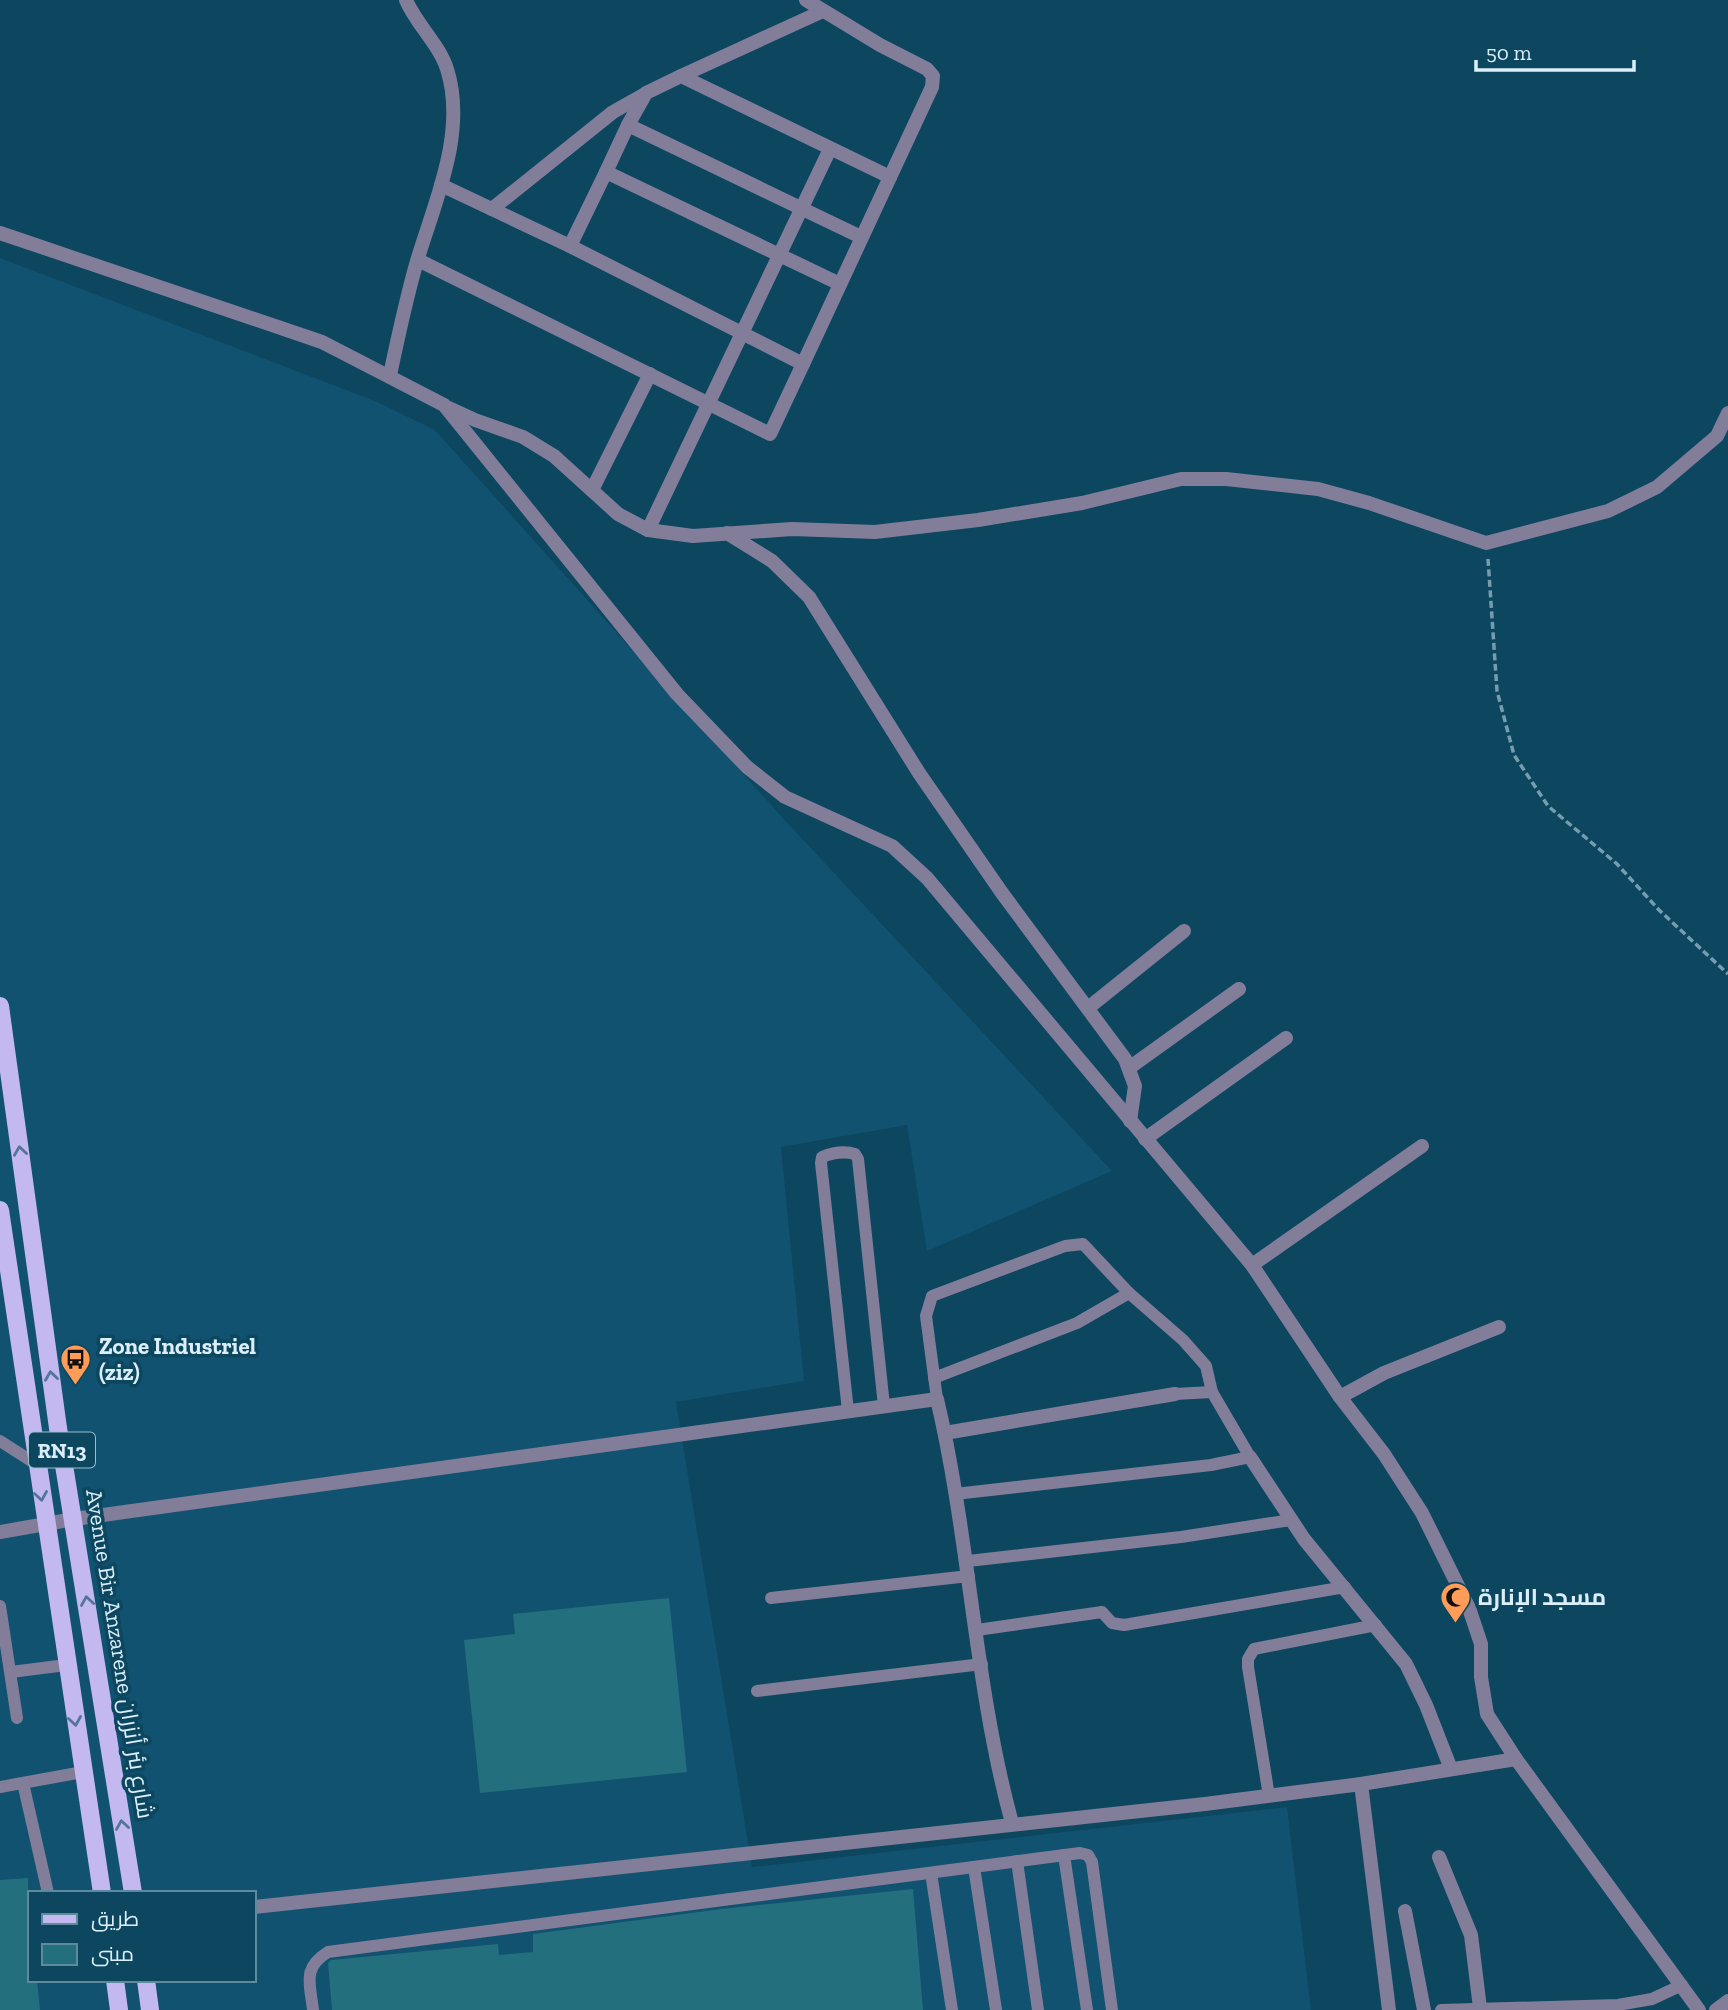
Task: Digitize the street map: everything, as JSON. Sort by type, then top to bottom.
[{"type":"main road","name":"Avenue Bir Anzarene شارع بئر أنزران","points":[[0,1006],[74,1519],[133,1891]]},
{"type":"main road","name":"RN13","points":[[0,1210],[6,1293],[46,1524],[102,1891]]},
{"type":"main road","points":[[115,1982],[119,2010]]},
{"type":"main road","points":[[146,1982],[150,2010]]},
{"type":"street","points":[[390,375],[418,260],[448,159],[452,88],[446,65],[406,0]]},
{"type":"street","points":[[418,260],[770,434],[932,87],[933,76],[928,69],[880,46],[806,0]]},
{"type":"street","points":[[492,209],[613,112],[681,76],[823,11]]},
{"type":"street","points":[[681,76],[890,177]]},
{"type":"street","points":[[570,246],[646,93]]},
{"type":"street","points":[[628,125],[861,237]]},
{"type":"street","points":[[648,530],[781,257],[830,149]]},
{"type":"street","points":[[606,172],[840,284]]},
{"type":"street","points":[[441,185],[570,246],[803,364]]},
{"type":"street","points":[[0,233],[322,342],[475,420],[523,436],[554,456],[618,514],[648,530],[693,536],[792,529],[875,532],[978,520],[1082,503],[1181,479],[1226,479],[1318,489],[1369,503],[1486,543],[1608,511],[1657,488],[1717,436],[1728,413]]},
{"type":"street","points":[[593,490],[650,374]]},
{"type":"street","points":[[444,405],[677,694],[747,767],[785,797],[892,846],[927,878],[1252,1265],[1340,1396],[1384,1454],[1422,1513],[1452,1570],[1481,1644],[1481,1678],[1488,1714],[1516,1759],[1699,2010]]},
{"type":"street","points":[[727,533],[772,561],[809,597],[919,773],[1129,1068],[1135,1086],[1130,1121]]},
{"type":"street","points":[[1088,1008],[1184,932]]},
{"type":"street","points":[[1129,1068],[1238,989]]},
{"type":"street","points":[[1145,1139],[1286,1038]]},
{"type":"street","points":[[1252,1265],[1422,1146]]},
{"type":"street","points":[[1340,1396],[1384,1373],[1499,1327]]},
{"type":"street","points":[[945,1433],[1175,1394]]},
{"type":"street","points":[[0,1532],[74,1519],[937,1399],[968,1568],[1003,1789],[1012,1823]]},
{"type":"street","points":[[1250,1457],[1291,1520],[1406,1664],[1426,1705],[1451,1769]]},
{"type":"street","points":[[256,1907],[1269,1796],[1516,1759]]},
{"type":"street","points":[[1361,1784],[1389,2010]]},
{"type":"street","points":[[1439,1857],[1471,1935],[1480,2008]]},
{"type":"street","points":[[1405,1911],[1424,2010]]},
{"type":"street","points":[[1716,2010],[1728,2001]]},
{"type":"lane","points":[[848,1411],[821,1163],[822,1157],[849,1152],[855,1154],[858,1159],[884,1406]]},
{"type":"lane","points":[[937,1399],[926,1316],[932,1296],[947,1288],[1074,1243],[1083,1244],[1129,1293],[1183,1340],[1206,1366],[1212,1392],[1250,1457],[1210,1465],[955,1494]]},
{"type":"lane","points":[[934,1378],[1077,1323],[1129,1293]]},
{"type":"lane","points":[[1175,1394],[1212,1392]]},
{"type":"lane","points":[[0,1441],[36,1464]]},
{"type":"lane","points":[[771,1598],[1291,1520]]},
{"type":"lane","points":[[976,1630],[1102,1612],[1112,1623],[1124,1625],[1345,1587]]},
{"type":"lane","points":[[0,1606],[17,1717]]},
{"type":"lane","points":[[1269,1796],[1248,1667],[1248,1659],[1254,1649],[1376,1625]]},
{"type":"lane","points":[[757,1691],[982,1664]]},
{"type":"lane","points":[[11,1672],[66,1665]]},
{"type":"lane","points":[[0,1787],[83,1772]]},
{"type":"lane","points":[[23,1783],[47,1891]]},
{"type":"lane","points":[[1064,1855],[1087,2010]]},
{"type":"lane","points":[[313,2010],[309,1975],[314,1961],[328,1952],[1064,1855],[1088,1855],[1092,1862],[1112,2010]]},
{"type":"lane","points":[[1017,1861],[1038,2010]]},
{"type":"lane","points":[[974,1867],[996,2010]]},
{"type":"lane","points":[[931,1873],[952,2010]]},
{"type":"lane","points":[[1441,2010],[1618,2005],[1653,1999],[1682,1985]]},
{"type":"path","points":[[1486,543],[1497,691],[1514,755],[1548,806],[1617,864],[1659,910],[1728,974]]},
{"type":"shaded area","points":[[0,258],[375,401],[435,430],[781,816],[1112,1171],[927,1251],[907,1125],[781,1147],[804,1381],[676,1402],[752,1867],[1287,1807],[1311,2010],[0,2010]]},
{"type":"building","points":[[669,1598],[687,1772],[480,1793],[464,1640],[515,1634],[513,1614]]},
{"type":"building","points":[[28,1878],[28,1982],[37,1982],[40,2010],[0,2010],[0,1880]]},
{"type":"building","points":[[913,1889],[923,2010],[332,2010],[328,1963],[331,1960],[498,1944],[499,1955],[533,1952],[533,1934],[721,1909]]},
{"type":"place","name":"Zone Industriel (ziz)","points":[[76,1386]]},
{"type":"place","name":"مسجد الإنارة","points":[[1455,1624]]}]
